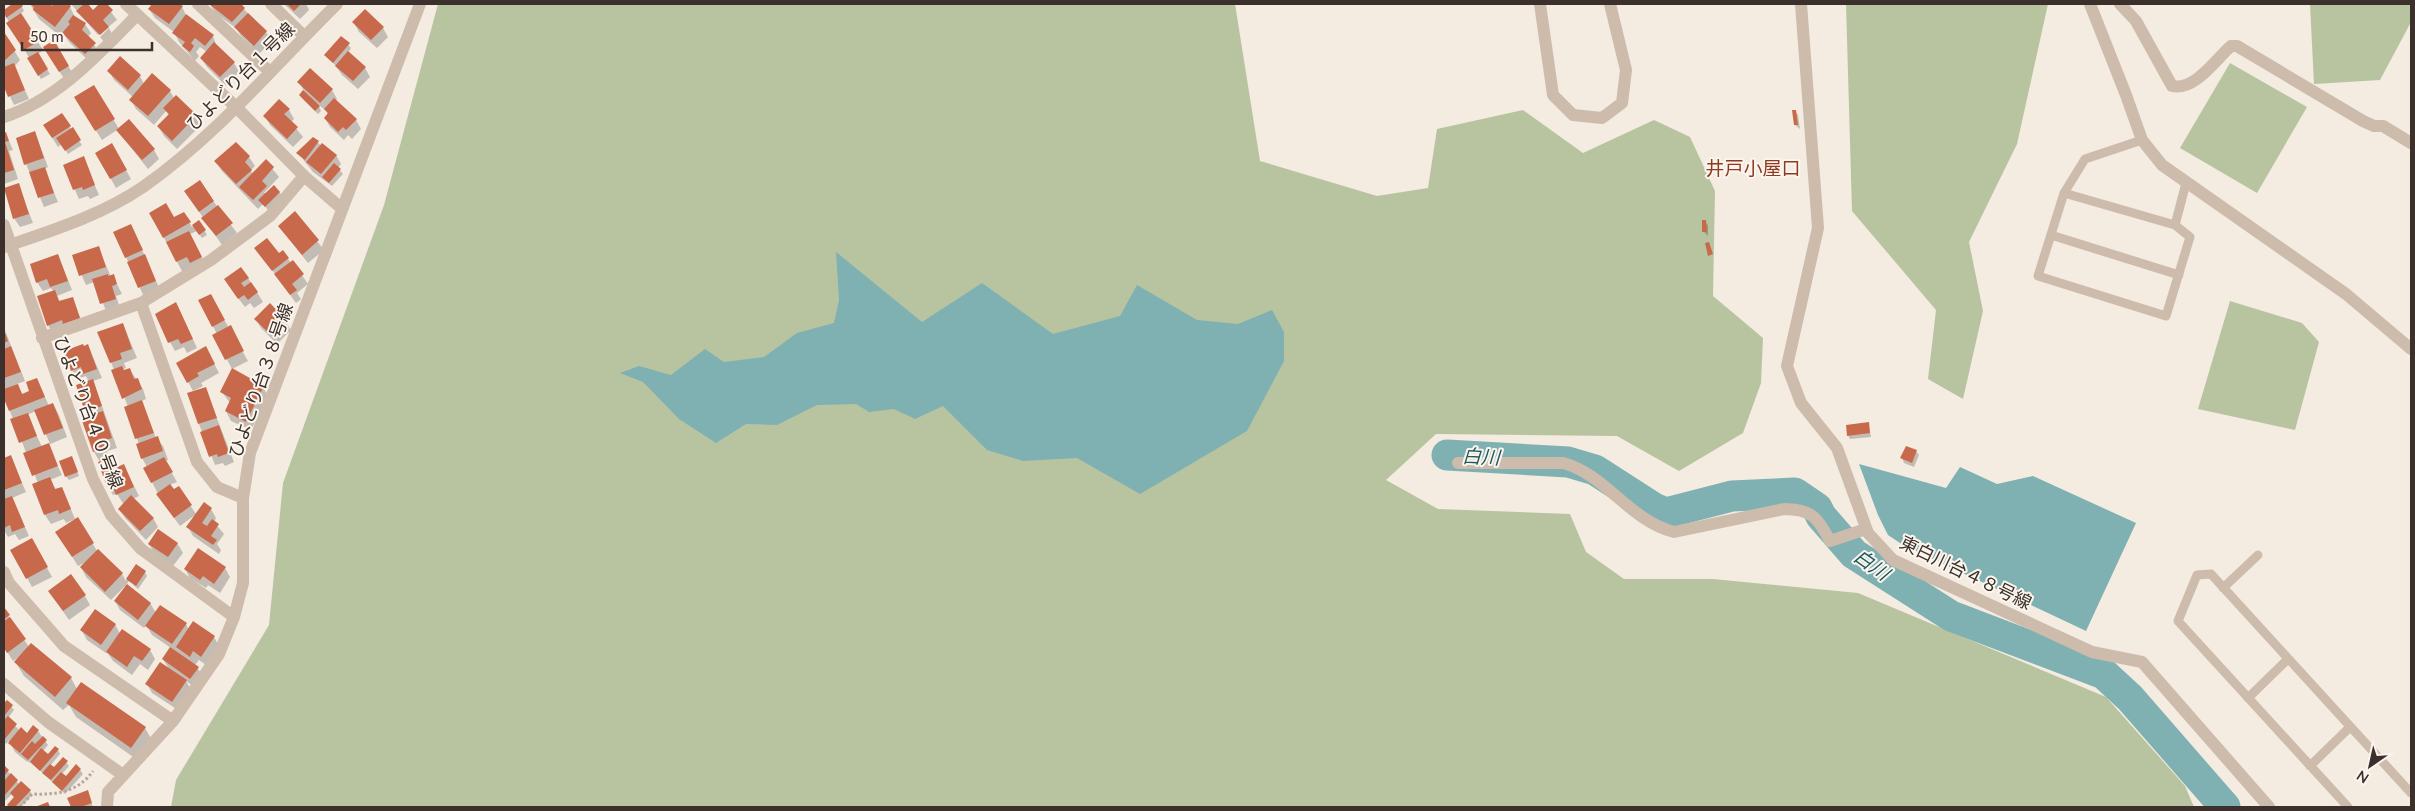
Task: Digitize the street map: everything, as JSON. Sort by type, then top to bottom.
[{"type":"street","points":[[126,4],[237,108],[304,176],[341,208]]},
{"type":"street","points":[[198,4],[270,72]]},
{"type":"street","points":[[271,4],[304,36]]},
{"type":"street","name":"ひよどり台１号線","points":[[7,246],[86,218],[142,188],[209,136],[336,4]]},
{"type":"street","name":"ひよどり台３８号線","points":[[107,807],[108,792],[173,721],[219,654],[234,617],[242,584],[244,498],[250,453],[341,208],[420,4]]},
{"type":"street","points":[[1540,4],[1553,94],[1573,115],[1602,118],[1622,103],[1626,70],[1610,4]]},
{"type":"street","name":"東白川台４８号線","points":[[1801,4],[1818,228],[1787,366],[1801,403],[1837,448],[1868,533],[1893,560],[2092,652],[2142,662],[2269,807]]},
{"type":"street","points":[[2090,4],[2142,140],[2162,165],[2346,294],[2411,349]]},
{"type":"street","points":[[2120,4],[2136,21],[2172,86],[2181,88],[2191,84],[2231,46],[2237,46],[2363,121],[2374,126],[2383,126],[2411,143]]},
{"type":"street","points":[[4,117],[52,92],[88,64],[138,15]]},
{"type":"street","points":[[42,338],[141,303],[211,260],[270,216],[304,176]]},
{"type":"street","name":"ひよどり台４０号線","points":[[4,225],[7,246],[93,479],[111,515],[141,550],[234,617]]},
{"type":"street","points":[[141,303],[197,462],[217,486],[244,498]]},
{"type":"street","points":[[1458,463],[1563,463],[1572,465],[1586,473],[1657,528],[1674,532],[1784,509],[1799,509],[1818,519],[1830,541],[1866,528]]},
{"type":"street","points":[[4,572],[9,583],[64,646],[173,721]]},
{"type":"street","points":[[4,684],[48,722],[123,775]]},
{"type":"lane","points":[[2064,193],[2175,225],[2190,238],[2166,316],[2038,276],[2064,193],[2086,159],[2142,140]]},
{"type":"lane","points":[[2175,225],[2186,183]]},
{"type":"lane","points":[[2051,235],[2179,275]]},
{"type":"lane","points":[[2223,588],[2258,555]]},
{"type":"lane","points":[[2348,807],[2178,621],[2197,575],[2211,574],[2411,793]]},
{"type":"lane","points":[[2248,698],[2288,659]]},
{"type":"lane","points":[[2310,766],[2350,727]]},
{"type":"path","points":[[20,807],[32,794],[61,793],[84,784],[101,759]]},
{"type":"green space","points":[[438,4],[1235,4],[1260,161],[1377,196],[1428,188],[1437,129],[1523,110],[1583,153],[1654,120],[1690,137],[1715,191],[1713,296],[1763,338],[1761,383],[1743,433],[1679,471],[1617,436],[1436,434],[1386,480],[1438,509],[1570,514],[1586,552],[1624,579],[1713,579],[1858,593],[2106,697],[2185,786],[2194,807],[171,807],[176,780],[269,625],[283,483],[384,205]]},
{"type":"green space","points":[[1846,4],[2048,4],[2017,144],[1969,242],[1983,311],[1963,399],[1928,379],[1936,310],[1852,211]]},
{"type":"green space","points":[[2310,4],[2411,4],[2411,22],[2380,80],[2314,84]]},
{"type":"green space","points":[[2230,63],[2307,107],[2257,193],[2180,148]]},
{"type":"green space","points":[[2230,301],[2302,323],[2319,342],[2295,430],[2198,409]]},
{"type":"water","points":[[836,252],[922,322],[982,283],[1053,334],[1120,316],[1137,285],[1197,320],[1238,324],[1272,310],[1284,332],[1284,361],[1247,431],[1140,494],[1077,458],[1023,461],[987,450],[943,406],[915,419],[894,409],[869,412],[856,404],[817,405],[777,425],[746,424],[716,443],[679,419],[643,382],[620,373],[639,366],[671,375],[705,349],[724,362],[764,357],[797,333],[834,323],[839,300]]},
{"type":"water","points":[[1859,464],[1946,488],[1960,467],[1997,484],[2033,476],[2136,523],[2086,631],[1903,545],[1888,535],[1878,515]]},
{"type":"building","points":[[12,4],[21,4],[23,6],[6,18],[4,10]]},
{"type":"building","points":[[30,4],[50,4],[52,6],[54,4],[68,4],[71,6],[55,27],[33,10],[34,7]]},
{"type":"building","points":[[84,4],[88,4],[93,10],[99,4],[107,4],[113,10],[103,20],[109,27],[100,35],[76,11]]},
{"type":"building","points":[[152,4],[179,4],[183,6],[169,24],[148,9]]},
{"type":"building","points":[[209,4],[241,4],[245,8],[232,22]]},
{"type":"building","points":[[287,4],[301,4],[294,11]]},
{"type":"building","points":[[365,9],[384,27],[371,40],[352,22]]},
{"type":"building","points":[[21,13],[39,41],[24,50],[6,23]]},
{"type":"building","points":[[248,13],[267,31],[254,46],[234,27]]},
{"type":"building","points":[[186,14],[214,35],[205,46],[195,38],[191,43],[194,46],[190,52],[182,46],[185,42],[172,33]]},
{"type":"building","points":[[73,15],[86,23],[82,30],[96,43],[85,54],[62,33],[70,24],[68,22]]},
{"type":"building","points":[[4,32],[16,50],[4,61]]},
{"type":"building","points":[[341,36],[350,43],[333,63],[324,55]]},
{"type":"building","points":[[54,40],[69,66],[59,72],[43,47]]},
{"type":"building","points":[[214,42],[235,62],[220,77],[200,58]]},
{"type":"building","points":[[348,51],[366,67],[353,81],[335,66]]},
{"type":"building","points":[[38,52],[48,69],[38,76],[27,58]]},
{"type":"building","points":[[120,56],[141,75],[128,90],[107,71]]},
{"type":"building","points":[[14,63],[25,90],[8,97],[4,87],[4,67]]},
{"type":"building","points":[[310,68],[333,89],[320,103],[297,82]]},
{"type":"building","points":[[152,73],[171,90],[148,116],[129,100]]},
{"type":"building","points":[[94,85],[115,119],[95,131],[74,97]]},
{"type":"building","points":[[303,90],[320,106],[315,111],[299,95]]},
{"type":"building","points":[[176,95],[197,115],[172,141],[157,126],[169,114],[163,108]]},
{"type":"building","points":[[334,98],[357,119],[346,130],[343,127],[338,132],[324,118],[328,113],[324,109]]},
{"type":"building","points":[[279,99],[290,109],[284,114],[298,127],[287,139],[263,116]]},
{"type":"building","points":[[1792,110],[1796,110],[1798,125],[1794,125]]},
{"type":"building","points":[[62,113],[71,126],[52,138],[43,125]]},
{"type":"building","points":[[129,119],[155,149],[142,160],[116,130]]},
{"type":"building","points":[[73,127],[81,140],[65,151],[56,138]]},
{"type":"building","points":[[35,131],[44,158],[24,165],[16,138]]},
{"type":"building","points":[[6,132],[9,141],[5,142],[14,170],[4,173],[4,133]]},
{"type":"building","points":[[313,137],[319,141],[305,160],[296,153]]},
{"type":"building","points":[[236,142],[250,156],[245,162],[252,170],[236,184],[214,161]]},
{"type":"building","points":[[112,143],[127,170],[110,179],[95,153]]},
{"type":"building","points":[[322,143],[337,155],[321,174],[306,162]]},
{"type":"building","points":[[84,156],[95,185],[83,190],[82,187],[73,190],[63,165]]},
{"type":"building","points":[[266,159],[274,167],[262,181],[267,186],[253,200],[239,187]]},
{"type":"building","points":[[334,163],[341,169],[329,183],[322,177]]},
{"type":"building","points":[[45,167],[54,193],[38,198],[29,172]]},
{"type":"building","points":[[200,180],[214,201],[199,212],[184,191]]},
{"type":"building","points":[[19,183],[29,214],[13,219],[4,188]]},
{"type":"building","points":[[274,185],[280,192],[265,207],[258,200]]},
{"type":"building","points":[[166,203],[174,217],[184,212],[191,222],[163,238],[149,213]]},
{"type":"building","points":[[218,205],[233,223],[216,236],[201,218]]},
{"type":"building","points":[[295,211],[319,240],[302,255],[278,226]]},
{"type":"building","points":[[199,220],[206,230],[199,235],[192,225]]},
{"type":"building","points":[[1702,220],[1706,220],[1707,232],[1702,232]]},
{"type":"building","points":[[131,224],[143,250],[125,258],[113,232]]},
{"type":"building","points":[[189,231],[202,257],[190,263],[187,257],[176,262],[166,242]]},
{"type":"building","points":[[267,238],[279,253],[283,250],[289,258],[272,271],[254,248]]},
{"type":"building","points":[[1709,242],[1713,254],[1708,256],[1705,243]]},
{"type":"building","points":[[99,246],[106,267],[79,276],[72,255]]},
{"type":"building","points":[[58,254],[68,281],[50,287],[47,279],[36,283],[30,264]]},
{"type":"building","points":[[145,254],[156,281],[138,288],[127,262]]},
{"type":"building","points":[[293,260],[304,274],[292,284],[297,290],[290,295],[274,274]]},
{"type":"building","points":[[241,267],[249,278],[241,283],[244,287],[251,282],[258,292],[248,300],[244,295],[238,299],[224,279]]},
{"type":"building","points":[[108,274],[108,276],[114,274],[117,284],[112,286],[116,299],[100,304],[92,279]]},
{"type":"building","points":[[55,290],[59,301],[73,297],[80,318],[63,324],[62,320],[47,326],[37,296]]},
{"type":"building","points":[[211,294],[225,320],[212,327],[198,300]]},
{"type":"building","points":[[176,302],[193,339],[181,344],[178,339],[168,343],[155,314]]},
{"type":"building","points":[[270,303],[286,320],[271,335],[254,319]]},
{"type":"building","points":[[123,323],[132,349],[120,353],[122,359],[110,363],[97,332]]},
{"type":"building","points":[[231,325],[244,351],[225,360],[212,335]]},
{"type":"building","points":[[4,330],[8,341],[4,343]]},
{"type":"building","points":[[83,344],[84,346],[88,344],[97,369],[83,374],[81,367],[71,371],[64,351]]},
{"type":"building","points":[[11,346],[21,372],[4,378],[4,349]]},
{"type":"building","points":[[206,346],[215,364],[197,373],[199,376],[187,383],[176,363]]},
{"type":"building","points":[[122,366],[124,370],[130,368],[134,379],[138,378],[142,389],[122,399],[111,370]]},
{"type":"building","points":[[232,368],[264,386],[246,422],[225,411],[231,398],[220,392]]},
{"type":"building","points":[[37,378],[45,397],[9,411],[4,399],[4,389],[18,384],[22,394],[29,391],[26,382]]},
{"type":"building","points":[[93,379],[102,406],[85,412],[76,385]]},
{"type":"building","points":[[206,387],[217,418],[198,424],[187,393]]},
{"type":"building","points":[[142,400],[154,433],[135,439],[124,407]]},
{"type":"building","points":[[53,403],[63,428],[44,435],[34,410]]},
{"type":"building","points":[[103,411],[112,438],[103,441],[105,448],[93,452],[81,418]]},
{"type":"building","points":[[28,413],[37,436],[19,443],[10,419]]},
{"type":"building","points":[[1869,422],[1870,433],[1847,436],[1846,425]]},
{"type":"building","points":[[219,425],[229,453],[218,457],[217,454],[209,457],[200,432]]},
{"type":"building","points":[[158,436],[163,451],[141,459],[136,444]]},
{"type":"building","points":[[49,443],[58,466],[32,476],[23,453]]},
{"type":"building","points":[[1906,446],[1917,450],[1912,463],[1900,458]]},
{"type":"building","points":[[11,455],[22,483],[4,490],[4,458]]},
{"type":"building","points":[[72,456],[78,472],[65,477],[59,461]]},
{"type":"building","points":[[111,457],[115,468],[124,464],[134,487],[116,495],[112,485],[107,487],[98,462]]},
{"type":"building","points":[[164,457],[173,472],[151,483],[143,468]]},
{"type":"building","points":[[50,477],[55,489],[62,487],[71,509],[59,514],[58,510],[44,515],[32,484]]},
{"type":"building","points":[[170,484],[174,489],[179,486],[192,505],[174,518],[156,494]]},
{"type":"building","points":[[131,495],[154,518],[140,531],[118,509]]},
{"type":"building","points":[[12,496],[25,527],[12,532],[10,525],[4,528],[4,499]]},
{"type":"building","points":[[204,502],[212,508],[202,523],[207,526],[212,519],[219,524],[211,536],[217,540],[213,545],[186,527]]},
{"type":"building","points":[[78,517],[94,543],[72,557],[55,532]]},
{"type":"building","points":[[158,529],[178,543],[168,557],[148,544]]},
{"type":"building","points":[[32,538],[48,567],[26,579],[10,550]]},
{"type":"building","points":[[198,548],[226,567],[214,584],[203,576],[200,580],[184,569]]},
{"type":"building","points":[[98,549],[123,573],[105,592],[80,567]]},
{"type":"building","points":[[136,564],[146,571],[136,586],[126,579]]},
{"type":"building","points":[[71,574],[86,595],[63,611],[48,591]]},
{"type":"building","points":[[127,584],[151,603],[138,620],[114,601]]},
{"type":"building","points":[[160,605],[187,623],[172,644],[145,626]]},
{"type":"building","points":[[4,607],[10,615],[4,619]]},
{"type":"building","points":[[95,609],[116,624],[101,645],[80,630]]},
{"type":"building","points":[[10,617],[26,639],[7,653],[4,648],[4,621]]},
{"type":"building","points":[[193,621],[215,636],[201,657],[193,651],[190,657],[176,647]]},
{"type":"building","points":[[122,629],[151,649],[142,661],[134,656],[127,667],[106,652]]},
{"type":"building","points":[[31,643],[72,677],[55,697],[14,662]]},
{"type":"building","points":[[170,647],[199,667],[190,679],[162,659]]},
{"type":"building","points":[[160,662],[187,680],[172,702],[145,684]]},
{"type":"building","points":[[81,682],[146,727],[131,748],[66,703]]},
{"type":"building","points":[[7,700],[13,705],[4,716],[4,703]]},
{"type":"building","points":[[8,716],[17,724],[4,740],[4,720]]},
{"type":"building","points":[[33,725],[39,730],[20,753],[8,743],[21,727],[27,733]]},
{"type":"building","points":[[43,736],[47,740],[28,760],[21,754],[32,741],[35,744]]},
{"type":"building","points":[[55,746],[59,749],[40,771],[30,762],[41,748],[48,754]]},
{"type":"building","points":[[63,757],[68,761],[51,780],[42,773],[50,764],[54,767]]},
{"type":"building","points":[[76,764],[81,769],[62,791],[52,782],[61,772],[66,776]]},
{"type":"building","points":[[4,765],[9,770],[4,776]]},
{"type":"building","points":[[11,773],[18,780],[4,796],[4,781]]},
{"type":"building","points":[[21,781],[31,790],[15,807],[9,807],[7,805],[14,797],[10,793]]},
{"type":"building","points":[[88,790],[92,803],[81,807],[71,807],[67,798]]},
{"type":"building","points":[[48,802],[50,807],[35,807]]},
{"type":"waterway","name":"白川","points":[[1447,455],[1568,462],[1595,470],[1654,508],[1666,513],[1732,496],[1795,493],[1817,508],[1821,516],[1854,554],[1951,616],[2104,674],[2130,698],[2225,807]]},
{"type":"district","name":"井戸小屋口","points":[[1753,167]]}]
